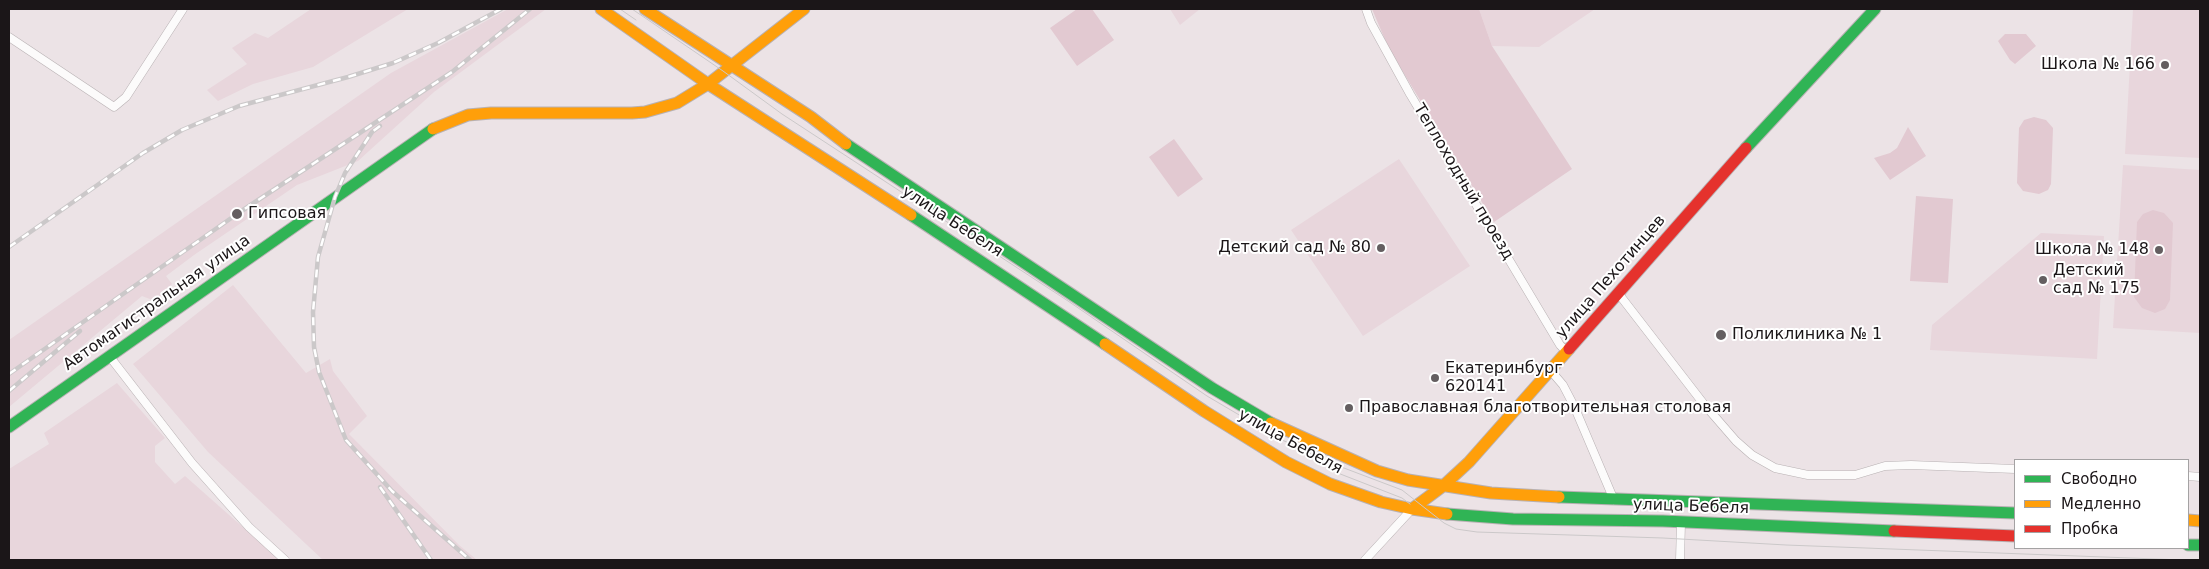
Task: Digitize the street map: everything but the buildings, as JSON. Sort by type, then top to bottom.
[{"type":"main road","name":"улица Бебеля","points":[[601,9],[708,84],[1025,289],[1204,412],[1286,462],[1330,484],[1381,502],[1412,509],[1513,519],[1681,523],[2014,536]]},
{"type":"main road","name":"улица Бебеля","points":[[645,9],[811,117],[851,148],[1114,324],[1262,418],[1299,438],[1377,471],[1408,480],[1490,493],[1614,500],[2014,513]]},
{"type":"main road","name":"Автомагистральная улица","points":[[9,427],[425,133],[440,125],[468,115],[491,113],[645,112],[676,103],[708,84],[804,9]]},
{"type":"main road","name":"улица Пехотинцев","points":[[1412,509],[1443,486],[1469,462],[1769,122],[1874,9]]},
{"type":"street","points":[[9,37],[114,107],[126,97],[183,9]]},
{"type":"street","name":"Теплоходный проезд","points":[[1366,9],[1371,23],[1410,94],[1560,345],[1567,352]]},
{"type":"street","points":[[1618,293],[1703,403],[1736,442],[1752,456],[1775,468],[1808,475],[1855,474],[1885,466],[1911,465],[2014,470]]},
{"type":"street","points":[[110,357],[192,463],[249,527],[285,560]]},
{"type":"street","points":[[1551,371],[1563,385],[1574,406],[1614,500]]},
{"type":"street","name":"улица Пехотинцев","points":[[1365,560],[1412,509]]},
{"type":"street","points":[[1680,560],[1681,523]]},
{"type":"shaded area","points":[[311,9],[408,9],[313,67],[253,84],[218,101],[207,90],[247,64],[232,48],[255,33],[268,38]]},
{"type":"shaded area","points":[[508,9],[546,9],[434,92],[358,161],[297,185],[194,255],[166,276],[172,284],[155,301],[142,296],[9,407],[9,340],[391,73]]},
{"type":"shaded area","points":[[1077,9],[1092,9],[1114,40],[1077,66],[1050,28]]},
{"type":"shaded area","points":[[1170,9],[1200,9],[1180,25]]},
{"type":"shaded area","points":[[1372,9],[1479,9],[1492,46],[1572,169],[1494,222],[1389,49]]},
{"type":"shaded area","points":[[1479,9],[1595,9],[1539,47],[1492,46]]},
{"type":"shaded area","name":"Школа № 166","points":[[2133,9],[2200,9],[2200,158],[2125,154]]},
{"type":"shaded area","points":[[2005,34],[2026,34],[2036,46],[2015,64],[2010,60],[1998,41]]},
{"type":"shaded area","points":[[2034,117],[2046,120],[2053,128],[2051,184],[2048,190],[2039,194],[2023,191],[2017,183],[2019,128],[2024,120]]},
{"type":"shaded area","points":[[1908,127],[1926,156],[1890,180],[1874,158],[1890,153],[1897,148]]},
{"type":"shaded area","points":[[1174,139],[1203,179],[1178,197],[1149,157]]},
{"type":"shaded area","name":"Детский сад № 80","points":[[1399,159],[1470,266],[1363,336],[1291,230]]},
{"type":"shaded area","name":"Школа № 148","points":[[2123,165],[2200,170],[2200,333],[2113,328]]},
{"type":"shaded area","points":[[1916,196],[1953,199],[1948,283],[1910,281]]},
{"type":"shaded area","points":[[2153,210],[2164,213],[2173,223],[2170,300],[2165,309],[2155,313],[2142,308],[2134,297],[2137,222],[2143,214]]},
{"type":"shaded area","name":"Детский сад № 175","points":[[2041,233],[2104,236],[2097,359],[1930,350],[1932,325]]},
{"type":"shaded area","points":[[233,285],[306,373],[330,359],[333,371],[367,416],[349,434],[459,545],[477,560],[323,560],[208,452],[133,364]]},
{"type":"shaded area","points":[[117,383],[165,438],[155,446],[155,462],[175,484],[185,476],[280,560],[9,560],[9,469],[49,444],[44,433]]},
{"type":"tram line","points":[[620,9],[636,20]]},
{"type":"tram line","points":[[632,9],[782,114],[1068,301],[1207,396],[1280,439],[1336,465],[1402,490],[1444,523],[1456,529],[1477,532],[2183,560]]},
{"type":"tram line","points":[[1330,470],[1402,498],[1410,504]]},
{"type":"railway","points":[[9,247],[143,153],[182,130],[239,106],[393,63],[438,43],[501,9]]},
{"type":"railway","points":[[9,374],[237,214],[452,72],[530,9]]},
{"type":"railway","points":[[380,126],[372,132],[345,173],[335,197],[318,257],[313,312],[314,347],[319,372],[346,440],[392,491],[470,560]]},
{"type":"railway","points":[[9,391],[80,331]]},
{"type":"railway","points":[[380,487],[431,560]]},
{"type":"traffic: fast","points":[[1746,148],[1875,9]]},
{"type":"traffic: fast","points":[[9,427],[433,129]]},
{"type":"traffic: fast","points":[[846,144],[1212,388],[1271,423]]},
{"type":"traffic: fast","points":[[911,215],[1105,344]]},
{"type":"traffic: fast","points":[[1559,497],[2014,513]]},
{"type":"traffic: fast","points":[[1447,514],[1513,519],[1663,521],[1894,531]]},
{"type":"traffic: fast","points":[[2189,545],[2200,545]]},
{"type":"traffic: slow","points":[[601,9],[708,84],[911,215]]},
{"type":"traffic: slow","points":[[645,9],[811,117],[846,144]]},
{"type":"traffic: slow","points":[[433,129],[468,115],[491,113],[632,113],[645,112],[677,103],[708,84],[804,9]]},
{"type":"traffic: slow","points":[[1105,344],[1204,411],[1286,462],[1330,484],[1381,502],[1447,514]]},
{"type":"traffic: slow","points":[[1412,509],[1443,486],[1469,462],[1569,349]]},
{"type":"traffic: slow","points":[[1271,423],[1377,471],[1408,480],[1491,493],[1559,497]]},
{"type":"traffic: slow","points":[[2189,520],[2200,521]]},
{"type":"traffic: jam","points":[[1569,349],[1746,148]]},
{"type":"traffic: jam","points":[[1894,531],[2014,536]]},
{"type":"place","name":"Школа № 166","points":[[2165,65]]},
{"type":"place","name":"Гипсовая","points":[[237,214]]},
{"type":"place","name":"Детский сад № 80","points":[[1381,248]]},
{"type":"place","name":"Школа № 148","points":[[2159,250]]},
{"type":"place","name":"Детский сад № 175","points":[[2043,280]]},
{"type":"place","name":"Поликлиника № 1","points":[[1721,335]]},
{"type":"place","name":"Екатеринбург 620141","points":[[1435,378]]},
{"type":"place","name":"Православная благотворительная столовая","points":[[1349,408]]}]
